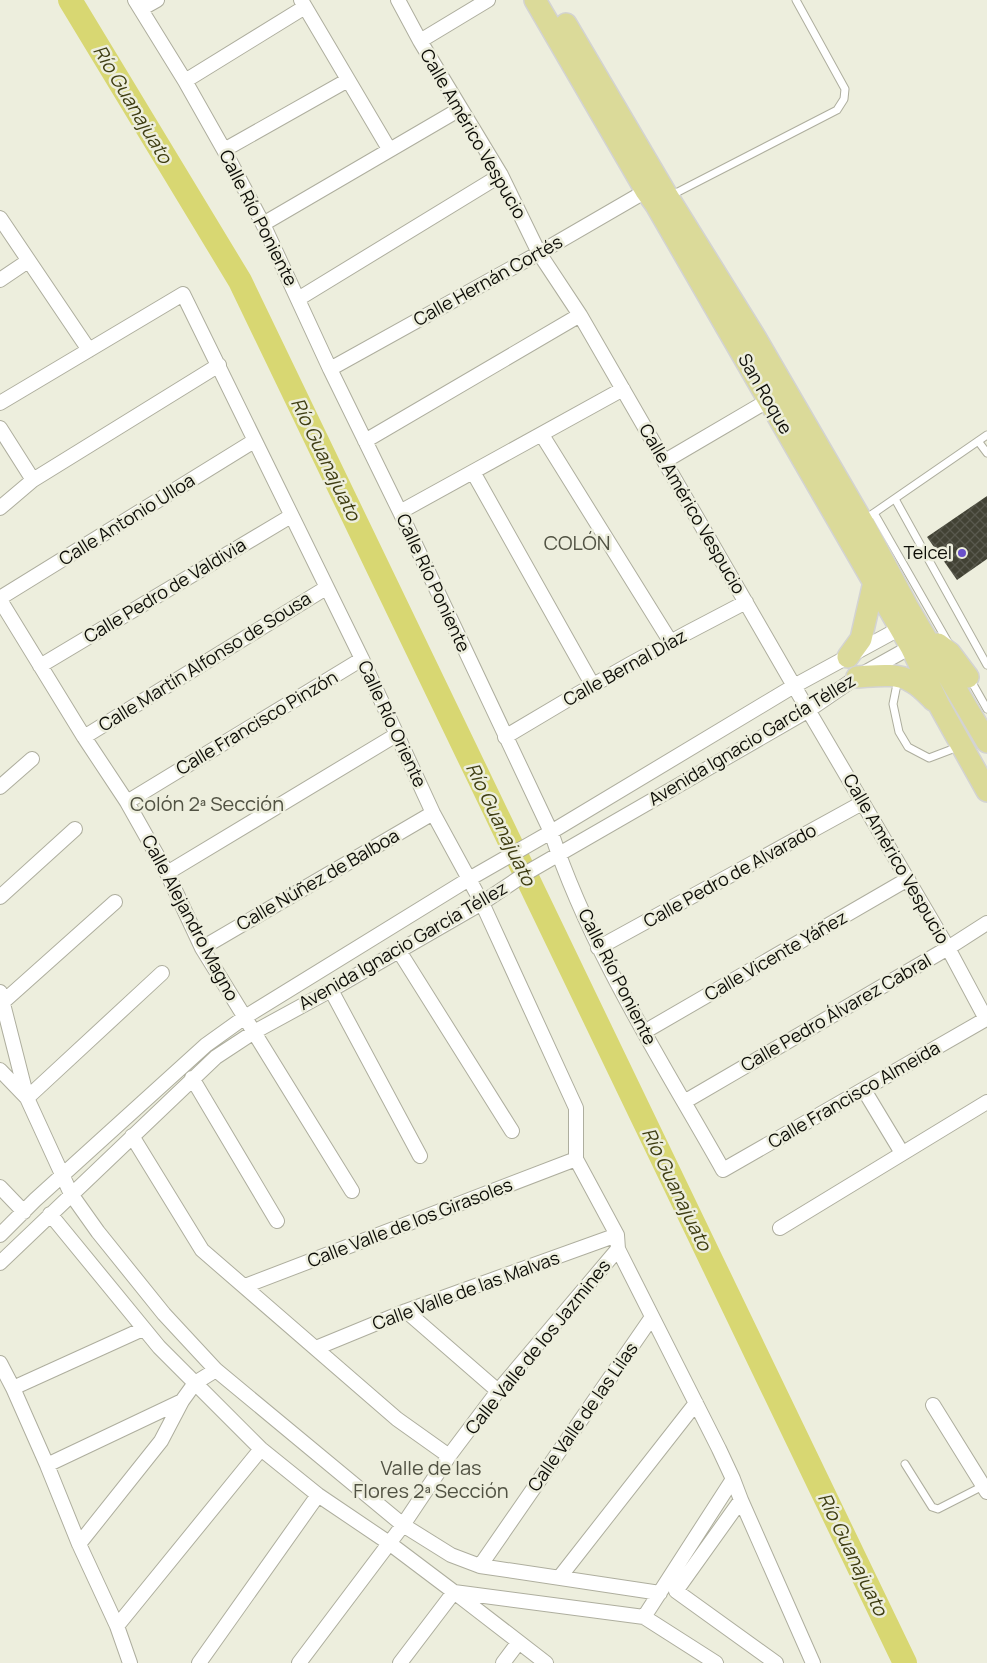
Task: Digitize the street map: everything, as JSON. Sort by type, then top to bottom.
[{"type":"main road","name":"San Roque","points":[[535,0],[552,10],[904,573],[909,592],[912,628],[939,706],[987,791]]},
{"type":"main road","name":"San Roque","points":[[552,10],[646,190],[874,582],[912,628],[987,742]]},
{"type":"main road","points":[[848,657],[861,639],[874,582]]},
{"type":"main road","points":[[912,628],[950,653],[968,677]]},
{"type":"main road","points":[[857,676],[899,676],[913,682],[939,706]]},
{"type":"street","points":[[138,5],[157,0]]},
{"type":"street","name":"Calle Américo Vespucio","points":[[398,0],[460,109],[501,175],[539,253],[580,315],[948,948],[986,1019]]},
{"type":"street","points":[[420,41],[488,0]]},
{"type":"street","points":[[185,81],[303,3],[389,149]]},
{"type":"street","name":"Calle Río Poniente","points":[[138,5],[185,81],[263,224],[330,370],[400,512],[505,737],[598,948],[723,1170]]},
{"type":"street","points":[[224,150],[348,80]]},
{"type":"street","points":[[263,224],[460,109]]},
{"type":"street","points":[[298,299],[501,175]]},
{"type":"street","name":"Calle Hernán Cortés","points":[[330,370],[539,253],[646,190]]},
{"type":"street","points":[[0,218],[89,350],[0,403]]},
{"type":"street","points":[[0,280],[28,260]]},
{"type":"street","name":"Calle Río Oriente","points":[[89,350],[183,294],[362,659],[433,813],[474,876],[487,900],[576,1108],[576,1160]]},
{"type":"street","points":[[365,441],[580,315]]},
{"type":"street","points":[[0,508],[33,480],[219,365]]},
{"type":"street","points":[[400,512],[623,389]]},
{"type":"street","points":[[665,461],[769,400]]},
{"type":"street","points":[[0,428],[33,480]]},
{"type":"street","points":[[542,434],[670,641]]},
{"type":"street","name":"Calle Antonio Ulloa","points":[[0,599],[254,441]]},
{"type":"street","points":[[472,472],[592,684]]},
{"type":"street","name":"Calle Pedro de Valdivia","points":[[40,666],[291,516]]},
{"type":"street","name":"Calle Martín Alfonso de Sousa","points":[[84,737],[326,588]]},
{"type":"street","name":"Calle Alejandro Magno","points":[[0,599],[84,737],[128,802],[167,873],[202,948],[352,1191]]},
{"type":"street","name":"Calle Bernal Díaz","points":[[505,737],[592,684],[746,602]]},
{"type":"street","name":"Avenida Ignacio García Téllez","points":[[0,1235],[206,1044],[245,1017],[474,876],[794,686],[848,657],[912,628]]},
{"type":"street","name":"Avenida Ignacio García Téllez","points":[[0,1263],[216,1057],[254,1032],[399,952],[487,900],[528,872],[809,710],[857,676],[912,628]]},
{"type":"street","name":"Calle Francisco Pinzón","points":[[128,802],[362,659]]},
{"type":"street","points":[[167,873],[396,735]]},
{"type":"street","points":[[0,787],[32,759]]},
{"type":"street","name":"Calle Pedro de Alvarado","points":[[598,948],[862,803]]},
{"type":"street","name":"Calle Núñez de Balboa","points":[[202,948],[433,813]]},
{"type":"street","points":[[0,897],[75,829]]},
{"type":"street","name":"Calle Vicente Yáñez","points":[[644,1032],[908,879]]},
{"type":"street","points":[[114,902],[2,997],[27,1098],[71,1194],[98,1232],[164,1314],[216,1370],[404,1525],[452,1555],[480,1566],[660,1593]]},
{"type":"street","name":"Calle Pedro Álvarez Cabral","points":[[684,1102],[948,948],[987,923]]},
{"type":"street","points":[[399,952],[512,1131]]},
{"type":"street","points":[[27,1098],[162,973]]},
{"type":"street","points":[[332,990],[420,1156]]},
{"type":"street","name":"Calle Francisco Almeida","points":[[723,1170],[986,1019]]},
{"type":"street","points":[[0,1070],[27,1098]]},
{"type":"street","points":[[192,1078],[277,1221]]},
{"type":"street","points":[[864,1090],[902,1153]]},
{"type":"street","points":[[780,1228],[987,1102]]},
{"type":"street","points":[[132,1136],[202,1250],[398,1419],[449,1456]]},
{"type":"street","points":[[576,1160],[616,1235],[618,1249],[733,1479],[740,1500],[813,1663]]},
{"type":"street","name":"Calle Valle de los Girasoles","points":[[245,1286],[576,1160]]},
{"type":"street","points":[[0,1187],[24,1212]]},
{"type":"street","points":[[50,1214],[143,1329],[261,1448],[318,1495],[389,1543],[546,1663]]},
{"type":"street","name":"Calle Valle de las Malvas","points":[[316,1348],[406,1311],[616,1235]]},
{"type":"street","name":"Calle Valle de los Jazmines","points":[[300,1663],[404,1525],[449,1456],[498,1391],[618,1249]]},
{"type":"street","points":[[406,1311],[498,1391]]},
{"type":"street","name":"Calle Valle de las Lilas","points":[[480,1566],[652,1317]]},
{"type":"street","points":[[13,1388],[143,1329]]},
{"type":"street","points":[[0,1364],[13,1388],[47,1465],[79,1544],[117,1626],[130,1663]]},
{"type":"street","points":[[79,1544],[161,1441],[182,1401],[195,1383],[216,1370]]},
{"type":"street","points":[[47,1465],[182,1401]]},
{"type":"street","points":[[559,1578],[696,1403]]},
{"type":"street","points":[[933,1405],[986,1487]]},
{"type":"street","points":[[117,1626],[261,1448]]},
{"type":"street","points":[[644,1617],[733,1479]]},
{"type":"street","points":[[199,1663],[318,1495]]},
{"type":"street","points":[[740,1500],[676,1591],[776,1663]]},
{"type":"street","points":[[454,1592],[644,1617],[716,1663]]},
{"type":"street","points":[[400,1663],[454,1592]]},
{"type":"street","points":[[503,1663],[518,1643]]},
{"type":"lane","points":[[668,197],[837,110],[844,100],[845,89],[796,0]]},
{"type":"lane","points":[[987,435],[895,499],[873,521],[987,709]]},
{"type":"lane","points":[[978,441],[987,453]]},
{"type":"lane","points":[[895,499],[985,656],[987,665]]},
{"type":"lane","points":[[899,676],[893,704],[899,732],[908,747],[929,758],[962,746]]},
{"type":"lane","points":[[905,1464],[932,1508],[938,1509],[986,1487]]},
{"type":"building","name":"Telcel","points":[[987,496],[987,559],[957,580],[927,537]]},
{"type":"waterway","name":"Río Guanajuato","points":[[70,0],[240,281],[905,1663]]},
{"type":"place","name":"Telcel","points":[[962,553]]},
{"type":"district","name":"COLÓN","points":[[577,543]]},
{"type":"district","name":"Colón 2ª Sección","points":[[207,804]]},
{"type":"district","name":"Valle de las Flores 2ª Sección","points":[[431,1480]]}]
